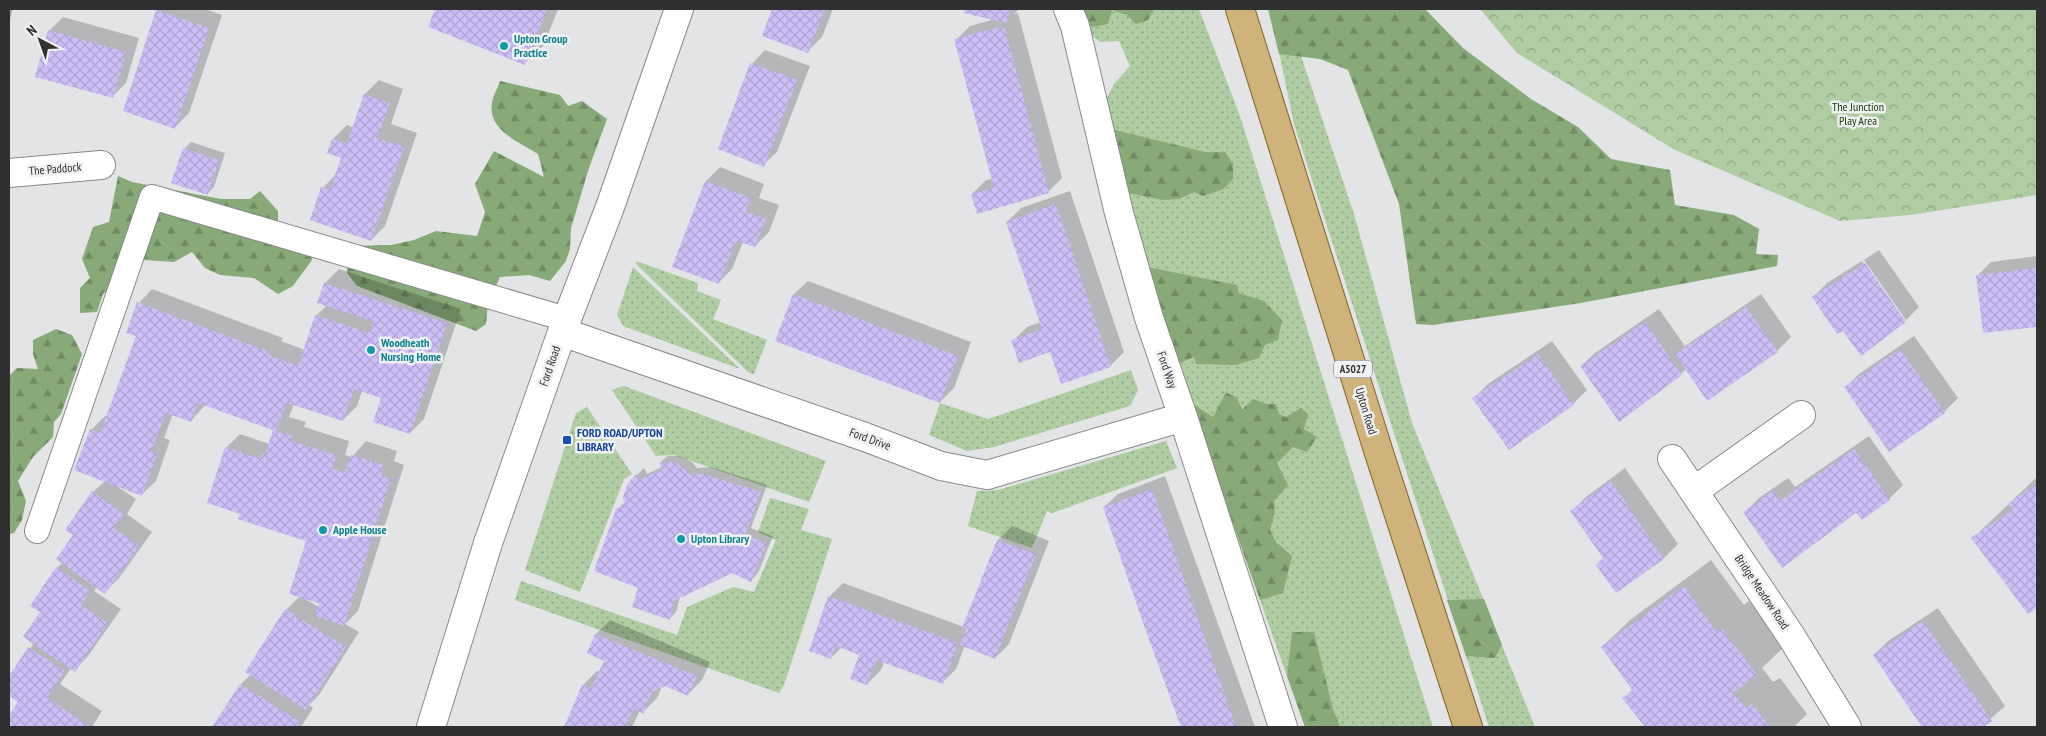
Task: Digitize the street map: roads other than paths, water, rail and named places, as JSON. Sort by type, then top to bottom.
[{"type":"main road","name":"Upton Road","points":[[1240,9],[1379,454],[1468,727]]},
{"type":"street","name":"Ford Road","points":[[431,727],[488,543],[564,325],[610,207],[680,9]]},
{"type":"street","name":"Ford Way","points":[[1068,9],[1075,26],[1119,213],[1149,318],[1283,727]]},
{"type":"street","name":"The Paddock","points":[[9,173],[101,165]]},
{"type":"street","name":"Ford Drive","points":[[564,325],[941,466],[987,475],[1183,417]]},
{"type":"street","points":[[1694,491],[1801,414]]},
{"type":"street","name":"Bridge Meadow Road","points":[[1672,460],[1791,636],[1847,727]]},
{"type":"lane","points":[[37,531],[152,197],[564,325]]},
{"type":"place","name":"Upton Group Practice","points":[[504,46]]},
{"type":"place","name":"Woodheath Nursing Home","points":[[371,350]]},
{"type":"place","name":"FORD ROAD/UPTON LIBRARY","points":[[567,440]]},
{"type":"place","name":"Apple House","points":[[323,530]]},
{"type":"place","name":"Upton Library","points":[[681,539]]},
{"type":"park label","name":"The Junction Play Area","points":[[1858,114]]}]
